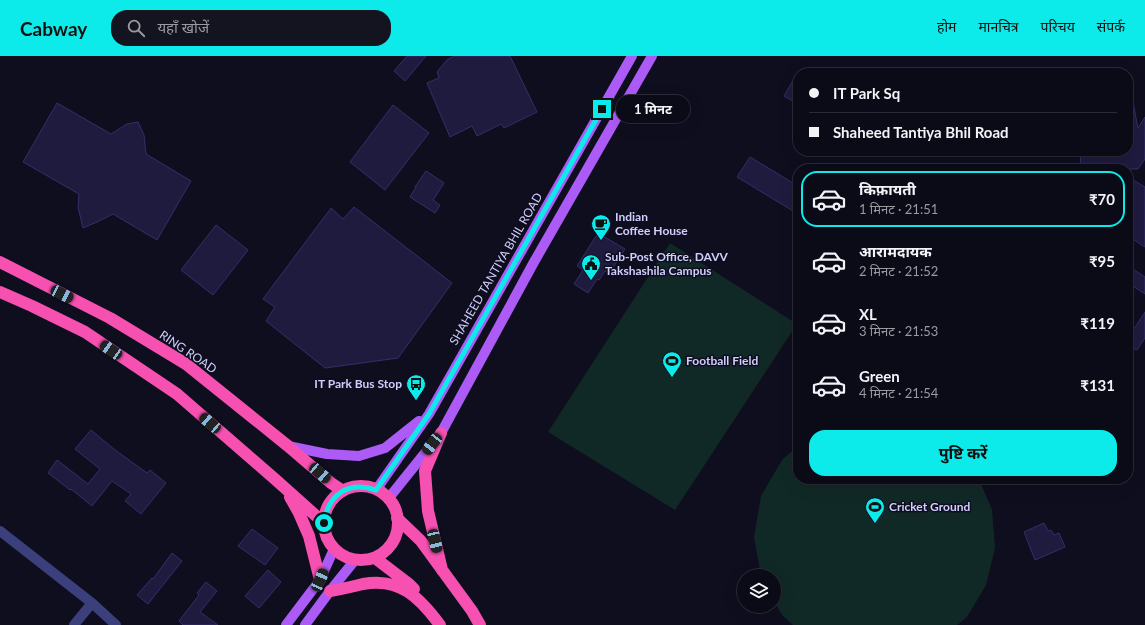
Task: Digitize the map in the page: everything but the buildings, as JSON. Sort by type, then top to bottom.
[{"type":"highway","name":"RING ROAD","points":[[0,262],[110,318],[186,364],[342,491]]},
{"type":"highway","points":[[0,292],[85,332],[177,394],[324,523]]},
{"type":"highway","points":[[441,433],[425,471],[428,511],[442,570]]},
{"type":"highway","points":[[359,486],[376,490],[388,499],[395,511],[398,526],[396,534],[393,541],[385,551],[375,558],[355,560],[346,557],[334,549],[326,537],[324,523],[325,513],[329,504],[342,491],[359,486]]},
{"type":"highway","points":[[284,487],[299,513],[309,536],[320,580]]},
{"type":"highway","points":[[397,518],[421,541],[472,611],[480,625]]},
{"type":"highway","points":[[375,558],[409,584],[437,613],[446,625]]},
{"type":"highway","points":[[330,591],[380,583],[397,586],[410,593],[421,602],[440,625]]},
{"type":"main road","name":"SHAHEED TANTIYA BHIL ROAD","points":[[376,490],[429,414],[632,56]]},
{"type":"main road","points":[[388,499],[441,433],[534,262],[652,56]]},
{"type":"main road","points":[[549,201],[566,208]]},
{"type":"main road","points":[[288,446],[327,454],[360,456],[385,448],[429,414]]},
{"type":"main road","points":[[286,625],[320,580],[334,549]]},
{"type":"main road","points":[[305,625],[355,560]]},
{"type":"street","points":[[0,531],[92,603],[116,625]]},
{"type":"street","points":[[74,625],[92,603]]},
{"type":"green space","name":"Football Field","points":[[670,243],[793,321],[793,330],[675,510],[548,432]]},
{"type":"green space","name":"Cricket Ground","points":[[793,450],[793,484],[981,484],[992,510],[995,548],[986,585],[967,617],[957,625],[793,625],[781,613],[781,569],[760,569],[754,537],[761,496],[782,460]]},
{"type":"place","name":"Indian Coffee House","points":[[601,241]]},
{"type":"place","name":"Sub-Post Office, DAVV Takshashila Campus","points":[[591,281]]},
{"type":"place","name":"Football Field","points":[[672,378]]},
{"type":"place","name":"IT Park Bus Stop","points":[[416,401]]},
{"type":"place","name":"Cricket Ground","points":[[875,524]]},
{"type":"route","points":[[324,523],[325,513],[329,504],[342,491],[359,486],[376,490],[429,414],[602,109]]}]
